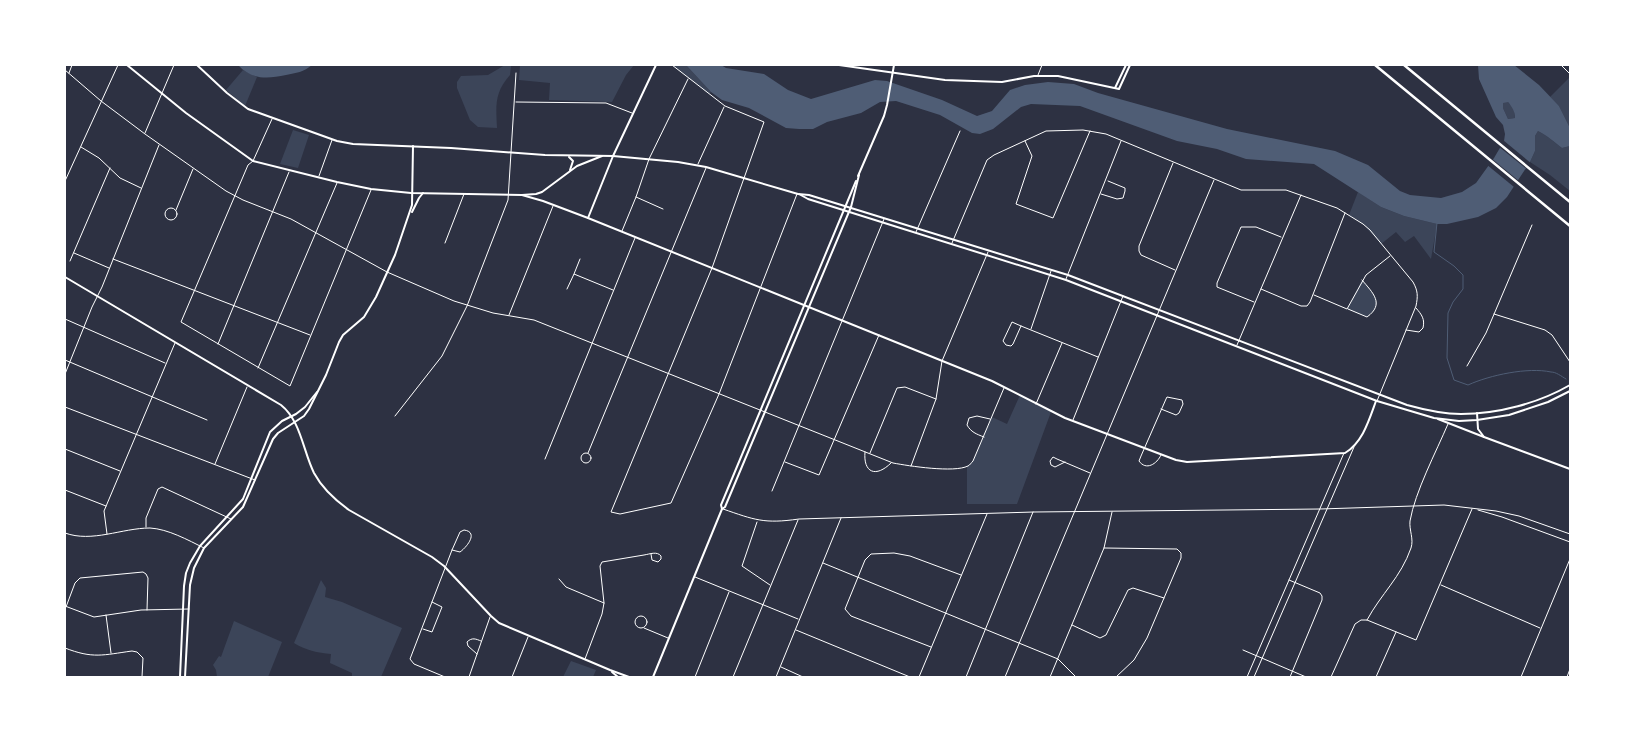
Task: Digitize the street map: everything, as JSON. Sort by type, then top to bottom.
[{"type":"highway","points":[[1375,65],[1570,226]]},
{"type":"highway","points":[[1404,65],[1570,202]]},
{"type":"street","points":[[69,73],[72,65]]},
{"type":"street","points":[[65,181],[118,65]]},
{"type":"street","points":[[127,65],[162,94],[253,161],[318,178],[371,189],[423,193],[522,196],[554,205],[942,361],[1107,435],[1176,460],[1187,462],[1345,453],[1354,448]]},
{"type":"street","points":[[145,134],[174,65]]},
{"type":"street","points":[[197,65],[248,109],[332,139],[353,144],[649,159],[697,165],[744,178],[1049,274],[1121,300],[1377,401],[1448,422],[1570,469]]},
{"type":"street","points":[[588,218],[613,156],[656,65]]},
{"type":"street","points":[[672,65],[725,106],[764,122],[712,268],[611,512],[620,514],[671,503],[719,394],[798,194]]},
{"type":"street","points":[[839,65],[945,80],[996,82],[1038,76],[1064,76],[1119,89],[1130,65]]},
{"type":"street","points":[[722,509],[721,505],[887,105],[894,65]]},
{"type":"street","points":[[1038,76],[1042,65]]},
{"type":"street","points":[[1115,88],[1126,65]]},
{"type":"street","points":[[1562,65],[1570,74]]},
{"type":"street","points":[[65,70],[101,101],[145,134],[235,195],[315,233],[387,272],[467,306],[493,313],[534,320],[891,462],[910,467],[967,466],[973,461],[1005,388]]},
{"type":"street","points":[[395,416],[442,356],[467,306],[508,195],[516,73]]},
{"type":"street","points":[[622,232],[649,159],[688,78]]},
{"type":"street","points":[[515,102],[606,103],[633,114]]},
{"type":"street","points":[[697,165],[725,106]]},
{"type":"street","points":[[272,118],[253,161],[248,165],[181,322],[290,386],[371,189]]},
{"type":"street","points":[[951,244],[987,160],[1046,130],[1090,130],[1106,134],[1241,190],[1286,190],[1301,194],[1345,213],[1363,224],[1413,282],[1417,288],[1418,296],[1415,308],[1377,401],[1305,556],[1254,677]]},
{"type":"street","points":[[1025,140],[1032,156],[1016,204],[1053,218],[1090,130]]},
{"type":"street","points":[[916,233],[960,131]]},
{"type":"street","points":[[318,178],[332,139]]},
{"type":"street","points":[[1066,280],[1122,141]]},
{"type":"street","points":[[65,374],[110,269],[159,144]]},
{"type":"street","points":[[410,217],[413,146]]},
{"type":"street","points":[[80,147],[99,158],[120,178],[142,188]]},
{"type":"street","points":[[567,156],[573,161],[569,172]]},
{"type":"street","points":[[522,196],[542,192],[583,163],[604,156]]},
{"type":"street","points":[[1173,162],[1138,251],[1141,255],[1176,270]]},
{"type":"street","points":[[588,453],[592,456],[591,460],[585,463],[582,456],[588,453],[706,167]]},
{"type":"street","points":[[70,261],[110,168]]},
{"type":"street","points":[[65,169],[70,171]]},
{"type":"street","points":[[176,210],[169,208],[166,211],[166,217],[171,220],[177,214],[176,210],[194,169]]},
{"type":"street","points":[[218,344],[290,171]]},
{"type":"street","points":[[653,677],[722,509],[725,506],[849,212],[859,175]]},
{"type":"street","points":[[1101,194],[1117,199],[1123,198],[1124,188],[1106,180]]},
{"type":"street","points":[[1005,677],[1214,180]]},
{"type":"street","points":[[258,368],[337,182]]},
{"type":"street","points":[[185,677],[191,576],[198,558],[204,548],[232,520],[247,501],[273,439],[278,432],[295,423],[309,409],[343,335],[369,311],[410,217],[423,193]]},
{"type":"street","points":[[445,243],[464,193]]},
{"type":"street","points":[[798,194],[809,194],[1051,269],[1123,295],[1407,406],[1431,411],[1461,414],[1477,413],[1527,404],[1570,385]]},
{"type":"street","points":[[1236,346],[1301,194]]},
{"type":"street","points":[[636,197],[664,208]]},
{"type":"street","points":[[509,315],[554,205]]},
{"type":"street","points":[[1260,289],[1301,306],[1306,306],[1313,295],[1345,213]]},
{"type":"street","points":[[772,491],[884,218]]},
{"type":"street","points":[[1467,366],[1486,333],[1532,225]]},
{"type":"street","points":[[1254,302],[1217,287],[1224,265],[1241,227],[1256,227],[1282,237]]},
{"type":"street","points":[[545,459],[635,237]]},
{"type":"street","points":[[910,467],[936,399],[942,361],[989,250]]},
{"type":"street","points":[[74,253],[110,269]]},
{"type":"street","points":[[1347,309],[1366,275],[1391,255]]},
{"type":"street","points":[[113,259],[311,336]]},
{"type":"street","points":[[567,290],[580,259]]},
{"type":"street","points":[[1031,330],[1051,269]]},
{"type":"street","points":[[574,274],[613,291]]},
{"type":"street","points":[[65,277],[281,405],[287,410],[295,423],[313,471],[319,481],[336,500],[349,510],[432,558],[445,568],[491,616],[508,628],[629,677]]},
{"type":"street","points":[[1313,295],[1367,317],[1372,314],[1377,304],[1376,297],[1362,280]]},
{"type":"street","points":[[1073,421],[1123,295]]},
{"type":"street","points":[[1406,330],[1418,332],[1423,328],[1422,315],[1415,308]]},
{"type":"street","points":[[1494,314],[1546,330],[1552,335],[1570,362]]},
{"type":"street","points":[[65,319],[166,364]]},
{"type":"street","points":[[1021,326],[1014,344],[1011,346],[1006,345],[1003,341],[1012,322],[1098,357]]},
{"type":"street","points":[[795,327],[800,329]]},
{"type":"street","points":[[784,462],[819,475],[879,335]]},
{"type":"street","points":[[1036,404],[1062,342]]},
{"type":"street","points":[[106,534],[104,511],[175,343]]},
{"type":"street","points":[[65,360],[207,420]]},
{"type":"street","points":[[781,360],[786,362]]},
{"type":"street","points":[[1302,372],[1304,367]]},
{"type":"street","points":[[773,379],[778,381]]},
{"type":"street","points":[[215,465],[248,386]]},
{"type":"street","points":[[870,454],[898,388],[905,387],[936,399]]},
{"type":"street","points":[[180,677],[186,574],[190,563],[200,546],[243,499],[270,432],[276,425],[305,406],[320,388]]},
{"type":"street","points":[[1434,418],[1459,421],[1478,420],[1530,409],[1570,391]]},
{"type":"street","points":[[1161,409],[1176,415],[1184,404],[1182,400],[1167,397],[1161,409],[1139,461],[1147,466],[1156,463],[1161,455]]},
{"type":"street","points":[[65,407],[256,480]]},
{"type":"street","points":[[1477,413],[1479,432],[1484,437]]},
{"type":"street","points":[[984,437],[973,433],[967,425],[969,418],[977,416],[991,420]]},
{"type":"street","points":[[1367,620],[1379,599],[1398,576],[1412,546],[1410,528],[1414,506],[1448,422]]},
{"type":"street","points":[[745,448],[749,449]]},
{"type":"street","points":[[65,449],[121,471]]},
{"type":"street","points":[[865,452],[864,461],[866,467],[872,472],[885,469],[891,462]]},
{"type":"street","points":[[1247,677],[1345,453]]},
{"type":"street","points":[[1066,462],[1055,467],[1051,465],[1050,461],[1053,457],[1066,462],[1090,473]]},
{"type":"street","points":[[145,528],[146,518],[155,496],[158,489],[162,487],[232,520]]},
{"type":"street","points":[[65,490],[106,506]]},
{"type":"street","points":[[722,509],[758,521],[776,522],[841,517],[987,513],[1456,506],[1519,516],[1570,534]]},
{"type":"street","points":[[1473,508],[1538,529],[1570,542]]},
{"type":"street","points":[[1331,677],[1355,624],[1360,620],[1367,620],[1416,640],[1473,508]]},
{"type":"street","points":[[1050,677],[1104,548],[1112,511]]},
{"type":"street","points":[[966,677],[1034,512]]},
{"type":"street","points":[[919,677],[987,513]]},
{"type":"street","points":[[776,677],[841,517]]},
{"type":"street","points":[[733,677],[798,519]]},
{"type":"street","points":[[758,521],[742,566],[745,570],[771,586]]},
{"type":"street","points":[[1538,529],[1541,523]]},
{"type":"street","points":[[65,532],[82,536],[145,528],[163,530],[204,548]]},
{"type":"street","points":[[445,677],[414,664],[410,659],[452,550],[460,532],[464,530],[471,533],[472,537],[466,548],[460,552],[452,550]]},
{"type":"street","points":[[1104,548],[1177,550],[1181,558],[1165,598],[1134,660],[1116,677]]},
{"type":"street","points":[[931,647],[851,616],[845,609],[865,560],[871,554],[894,553],[910,556],[961,575]]},
{"type":"street","points":[[584,660],[602,614],[604,603],[600,566],[602,562],[651,554],[659,554],[661,559],[655,562],[652,560],[651,554]]},
{"type":"street","points":[[1300,554],[1305,556]]},
{"type":"street","points":[[1521,677],[1570,558]]},
{"type":"street","points":[[823,563],[1058,659],[1076,677]]},
{"type":"street","points":[[148,610],[148,578],[142,572],[80,578],[75,583],[65,607],[94,617],[148,610],[189,609]]},
{"type":"street","points":[[186,574],[191,576]]},
{"type":"street","points":[[694,577],[799,620]]},
{"type":"street","points":[[558,579],[566,587],[604,603]]},
{"type":"street","points":[[1289,580],[1320,593],[1322,596],[1290,677]]},
{"type":"street","points":[[1440,584],[1541,628]]},
{"type":"street","points":[[1072,625],[1100,638],[1106,635],[1128,590],[1133,588],[1165,598]]},
{"type":"street","points":[[695,677],[730,591]]},
{"type":"street","points":[[422,629],[432,632],[442,607],[432,602]]},
{"type":"street","points":[[106,615],[111,654]]},
{"type":"street","points":[[469,677],[491,616]]},
{"type":"street","points":[[644,628],[647,623],[645,618],[637,617],[634,622],[639,628],[644,628],[669,638]]},
{"type":"street","points":[[795,629],[910,677]]},
{"type":"street","points":[[1376,677],[1396,632]]},
{"type":"street","points":[[512,677],[529,636]]},
{"type":"street","points":[[477,654],[468,646],[468,642],[470,639],[482,641]]},
{"type":"street","points":[[65,648],[88,656],[132,651],[141,654],[143,662],[142,677]]},
{"type":"street","points":[[1243,650],[1306,677]]},
{"type":"street","points":[[780,667],[803,677]]},
{"type":"street","points":[[1567,677],[1570,669]]},
{"type":"street","points":[[610,670],[618,677]]},
{"type":"shaded area","points":[[238,65],[312,65],[297,73],[266,78],[254,76]]},
{"type":"shaded area","points":[[505,65],[511,66],[510,75],[501,88],[497,100],[497,128],[478,127],[470,120],[457,88],[457,82],[461,76],[488,75]]},
{"type":"shaded area","points":[[520,65],[634,65],[626,75],[612,102],[549,100],[550,83],[519,80]]},
{"type":"shaded area","points":[[672,65],[686,65],[711,92],[709,94]]},
{"type":"shaded area","points":[[686,65],[721,65],[726,68],[764,74],[788,90],[811,99],[875,80],[887,81],[942,100],[977,116],[992,111],[1010,90],[1025,85],[1048,82],[1074,84],[1098,93],[1227,129],[1335,151],[1368,165],[1400,191],[1410,195],[1441,198],[1462,192],[1476,183],[1504,141],[1503,125],[1496,117],[1479,79],[1478,65],[1514,65],[1539,85],[1559,106],[1570,128],[1570,146],[1562,148],[1538,131],[1535,136],[1535,151],[1530,162],[1507,197],[1496,208],[1478,217],[1447,224],[1437,224],[1404,216],[1381,207],[1314,164],[1246,159],[1217,149],[1177,141],[1080,106],[1031,104],[1021,107],[993,129],[980,134],[972,133],[940,115],[896,101],[880,102],[861,113],[827,122],[813,129],[799,129],[786,128],[749,108],[722,100],[711,92]],"holes":[[[1508,102],[1514,111],[1515,118],[1508,119],[1503,108],[1503,103]]]},
{"type":"shaded area","points":[[243,70],[257,77],[245,106],[226,90]]},
{"type":"shaded area","points":[[1570,77],[1569,126],[1559,106],[1550,97]]},
{"type":"shaded area","points":[[1503,102],[1508,102],[1514,109],[1515,118],[1508,119],[1503,108]]},
{"type":"shaded area","points":[[293,130],[309,135],[298,168],[280,164]]},
{"type":"shaded area","points":[[1538,131],[1562,148],[1570,146],[1570,191],[1530,162],[1535,151],[1535,136]]},
{"type":"shaded area","points":[[1358,192],[1381,207],[1404,216],[1437,224],[1431,259],[1414,236],[1405,242],[1396,232],[1381,244],[1363,224],[1349,215]]},
{"type":"shaded area","points":[[1362,280],[1373,294],[1376,303],[1375,308],[1367,317],[1347,309]]},
{"type":"shaded area","points":[[1020,395],[1051,412],[1017,504],[967,504],[967,466],[973,461],[992,417],[1007,424]]},
{"type":"shaded area","points":[[321,580],[326,588],[325,597],[342,602],[402,628],[381,677],[352,677],[352,673],[330,663],[331,654],[312,651],[294,643]]},
{"type":"shaded area","points":[[234,621],[282,642],[268,677],[217,677],[213,665],[219,656],[221,657]]},
{"type":"shaded area","points":[[571,661],[596,670],[593,677],[563,677]]},
{"type":"pier","points":[[1503,140],[1532,164],[1528,170],[1498,146]]},
{"type":"pier","points":[[1491,158],[1519,181],[1514,187],[1486,164]]},
{"type":"waterway","points":[[1437,223],[1434,252],[1463,275],[1463,289],[1453,302],[1448,313],[1447,358],[1454,380],[1468,385],[1498,375],[1520,371],[1553,372],[1566,379]]}]
